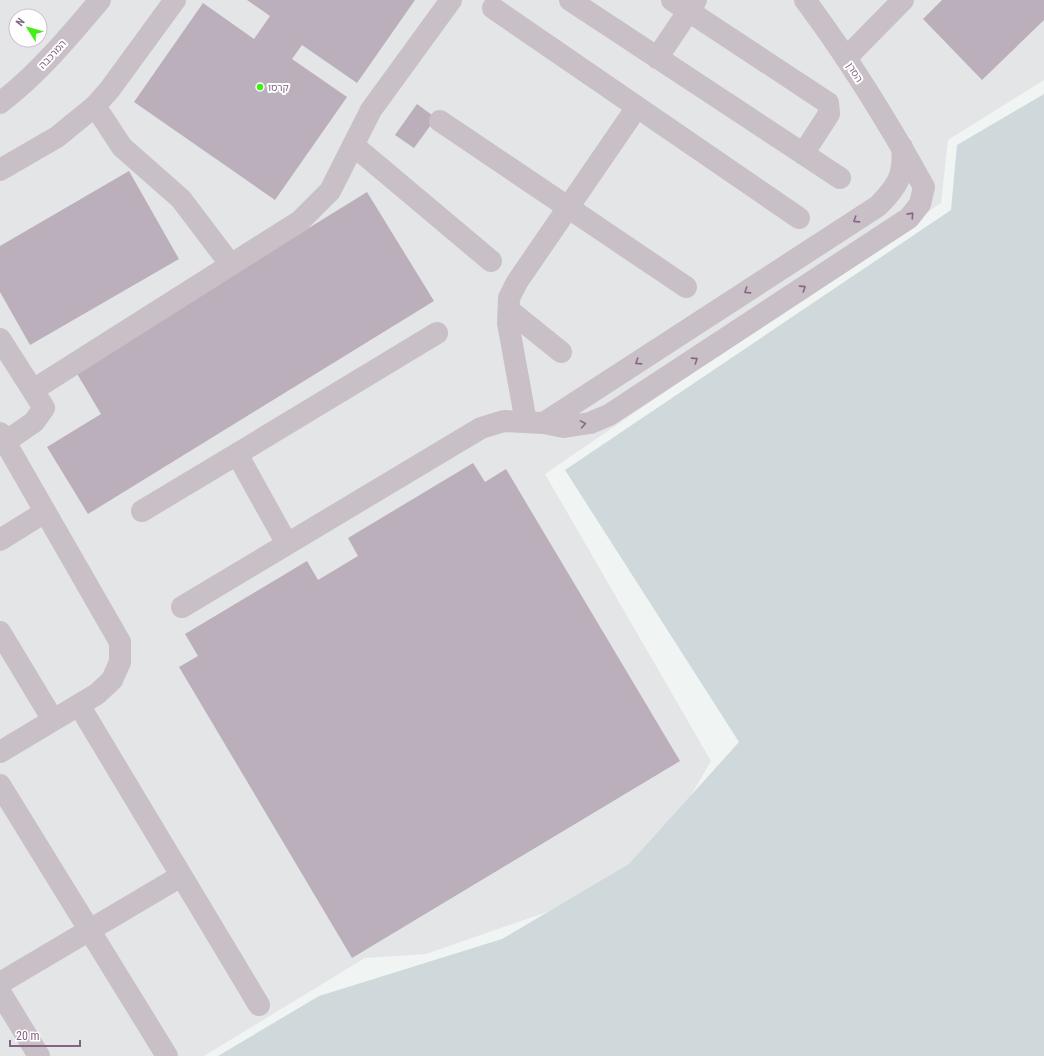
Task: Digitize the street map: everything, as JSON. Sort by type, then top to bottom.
[{"type":"street","name":"המרכבה","points":[[0,103],[27,80],[52,55],[100,0]]},
{"type":"street","points":[[0,170],[57,137],[95,106],[110,89],[175,0]]},
{"type":"street","points":[[33,390],[300,221],[330,191],[371,110],[451,0]]},
{"type":"street","points":[[570,0],[840,178]]},
{"type":"street","name":"הסרן","points":[[182,607],[481,428],[504,421],[535,422],[564,427],[590,422],[609,415],[909,218],[920,204],[924,187],[901,146],[846,58],[805,0]]},
{"type":"street","points":[[846,58],[894,3]]},
{"type":"street","points":[[657,58],[685,4],[828,103],[829,114],[803,154]]},
{"type":"street","points":[[493,8],[799,218]]},
{"type":"street","points":[[95,106],[122,147],[181,200],[230,265]]},
{"type":"street","points":[[636,106],[517,282],[509,298],[508,323],[535,422],[878,206],[889,195],[900,177],[904,163],[901,146]]},
{"type":"street","points":[[440,121],[686,287]]},
{"type":"street","points":[[354,145],[491,261]]},
{"type":"street","points":[[509,310],[560,352]]},
{"type":"street","points":[[142,511],[437,333]]},
{"type":"street","points":[[0,338],[44,408],[34,422],[2,437],[120,642],[120,662],[112,680],[98,694],[0,752]]},
{"type":"street","points":[[237,454],[287,544]]},
{"type":"street","points":[[0,540],[45,512]]},
{"type":"street","points":[[0,632],[53,720]]},
{"type":"street","points":[[79,705],[258,1005]]},
{"type":"street","points":[[0,785],[167,1056]]},
{"type":"street","points":[[0,983],[181,876]]},
{"type":"street","points":[[0,992],[39,1056]]},
{"type":"shaded area","points":[[0,0],[1044,0],[1044,80],[948,140],[941,203],[545,474],[711,761],[642,879],[426,954],[365,958],[204,1056],[0,1056]]},
{"type":"shaded area","points":[[1044,94],[1044,1056],[218,1056],[319,996],[502,939],[629,864],[739,742],[565,470],[951,210],[957,145]]},
{"type":"building","points":[[247,0],[415,0],[357,83],[302,45],[292,59],[347,97],[275,200],[134,102],[203,3],[254,39],[270,16]]},
{"type":"building","points":[[942,0],[1044,0],[1044,20],[982,80],[923,19]]},
{"type":"building","points":[[417,104],[436,118],[414,148],[395,135]]},
{"type":"building","points":[[129,171],[179,259],[30,345],[0,292],[0,246]]},
{"type":"building","points":[[367,192],[434,301],[88,514],[47,447],[101,414],[76,372]]},
{"type":"building","points":[[473,463],[485,482],[506,469],[680,761],[352,958],[179,667],[198,656],[185,634],[307,561],[318,580],[358,556],[348,538]]},
{"type":"place","name":"קרסו","points":[[260,87]]}]
